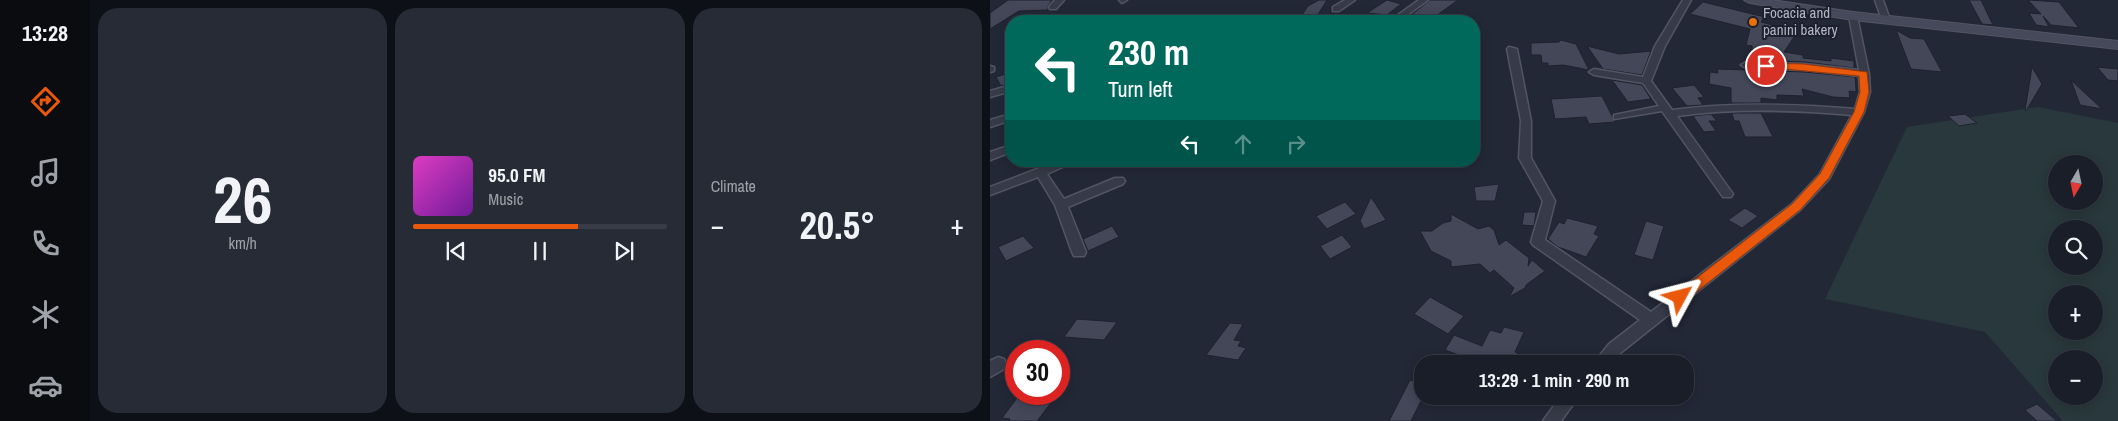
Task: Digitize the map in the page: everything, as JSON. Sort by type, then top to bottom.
[{"type":"main road","points":[[1750,0],[1853,16],[2118,45]]},
{"type":"street","points":[[1053,7],[1060,0]]},
{"type":"street","points":[[1336,9],[1351,0]]},
{"type":"street","points":[[1403,15],[1424,0]]},
{"type":"street","points":[[1646,81],[1660,46],[1687,0]]},
{"type":"street","points":[[1879,0],[1886,20]]},
{"type":"street","points":[[1608,355],[1796,207],[1825,176],[1859,112],[1865,92],[1864,74],[1853,16]]},
{"type":"street","points":[[1512,49],[1526,121],[1524,158],[1549,201],[1538,242],[1652,320]]},
{"type":"street","points":[[1746,65],[1804,67],[1864,74]]},
{"type":"street","points":[[1594,72],[1646,81],[1727,194]]},
{"type":"street","points":[[990,94],[1005,90]]},
{"type":"street","points":[[1618,117],[1706,108],[1812,108],[1859,112]]},
{"type":"street","points":[[990,124],[1005,119]]},
{"type":"street","points":[[990,156],[1005,150]]},
{"type":"street","points":[[990,191],[1054,167]]},
{"type":"street","points":[[1040,172],[1061,205],[1079,252]]},
{"type":"street","points":[[1061,205],[1119,181]]},
{"type":"street","points":[[1550,421],[1563,405]]},
{"type":"shaded area","points":[[2038,107],[2118,123],[2118,421],[2063,421],[2049,405],[2103,405],[2103,350],[2048,350],[2048,404],[1985,332],[1825,299],[1907,127]]},
{"type":"building","points":[[1008,0],[1051,0],[1048,10],[1019,11],[1013,15],[1005,15],[1005,20],[990,29],[990,13]]},
{"type":"building","points":[[1319,0],[1327,0],[1318,15],[1302,15],[1308,6]]},
{"type":"building","points":[[1387,0],[1401,4],[1387,15],[1367,13]]},
{"type":"building","points":[[1430,0],[1458,0],[1437,15],[1411,15]]},
{"type":"building","points":[[1969,0],[1981,0],[1993,25],[1982,24]]},
{"type":"building","points":[[2028,0],[2059,2],[2079,28],[2051,25],[2043,16],[2049,27],[2036,25],[2029,13],[2041,14]]},
{"type":"building","points":[[1703,2],[1765,17],[1761,22],[1798,31],[1784,52],[1803,55],[1803,58],[1831,61],[1831,58],[1854,61],[1854,68],[1805,62],[1753,60],[1752,46],[1746,45],[1750,29],[1690,14]]},
{"type":"building","points":[[1896,30],[1910,38],[1924,39],[1942,72],[1911,69]]},
{"type":"building","points":[[1561,40],[1576,44],[1589,70],[1563,65],[1548,66],[1548,63],[1542,63],[1541,55],[1531,55],[1531,43],[1559,42]]},
{"type":"building","points":[[1587,46],[1619,54],[1651,51],[1642,75],[1603,69]]},
{"type":"building","points":[[2032,67],[2042,84],[2026,111],[2025,110]]},
{"type":"building","points":[[2097,67],[2118,69],[2118,81],[2108,80]]},
{"type":"building","points":[[1717,69],[1805,72],[1855,77],[1856,92],[1849,91],[1850,98],[1833,97],[1802,89],[1804,96],[1777,95],[1777,100],[1761,98],[1761,103],[1731,103],[1731,88],[1709,84],[1710,72],[1718,73]]},
{"type":"building","points":[[1005,74],[1005,85],[1001,86],[996,77]]},
{"type":"building","points":[[1612,80],[1642,85],[1651,99],[1628,102]]},
{"type":"building","points":[[2071,80],[2102,109],[2080,105]]},
{"type":"building","points":[[1694,85],[1704,97],[1698,98],[1703,105],[1687,106],[1672,88]]},
{"type":"building","points":[[1602,96],[1615,122],[1589,124],[1586,117],[1555,119],[1551,99]]},
{"type":"building","points":[[1732,113],[1761,113],[1773,137],[1745,137],[1739,121],[1734,121]]},
{"type":"building","points":[[1711,114],[1717,121],[1709,121],[1716,131],[1704,132],[1693,116]]},
{"type":"building","points":[[1965,114],[1977,123],[1959,126],[1948,116]]},
{"type":"building","points":[[1499,184],[1495,201],[1476,201],[1474,187]]},
{"type":"building","points":[[1371,197],[1386,220],[1364,229],[1360,221]]},
{"type":"building","points":[[1345,202],[1356,214],[1327,229],[1316,216]]},
{"type":"building","points":[[1745,208],[1758,216],[1742,228],[1728,220]]},
{"type":"building","points":[[1524,212],[1536,212],[1534,226],[1522,225]]},
{"type":"building","points":[[1451,214],[1478,229],[1489,226],[1494,230],[1499,245],[1506,240],[1529,258],[1528,266],[1532,260],[1545,271],[1526,285],[1525,288],[1509,297],[1514,288],[1494,270],[1490,273],[1480,264],[1451,267],[1451,261],[1431,251],[1420,231],[1432,231],[1443,223],[1451,221]]},
{"type":"building","points":[[1567,218],[1598,226],[1594,234],[1599,236],[1586,257],[1558,247],[1548,239],[1559,222],[1564,224]]},
{"type":"building","points":[[1646,221],[1664,226],[1653,260],[1634,255]]},
{"type":"building","points":[[1112,226],[1119,237],[1088,251],[1083,239]]},
{"type":"building","points":[[1342,235],[1352,247],[1330,259],[1320,246]]},
{"type":"building","points":[[1023,236],[1034,248],[1006,261],[998,247]]},
{"type":"building","points":[[1430,297],[1464,316],[1448,334],[1414,314]]},
{"type":"building","points":[[1077,319],[1117,322],[1104,340],[1064,337]]},
{"type":"building","points":[[1230,323],[1243,324],[1234,340],[1241,341],[1238,346],[1246,348],[1238,360],[1206,355]]},
{"type":"building","points":[[1504,327],[1524,332],[1515,352],[1522,355],[1459,355],[1445,350],[1454,335],[1482,346],[1490,330],[1501,333]]},
{"type":"building","points":[[1410,380],[1414,381],[1414,405],[1419,405],[1411,421],[1389,421]]},
{"type":"building","points":[[2037,404],[2057,421],[2037,421],[2025,410]]},
{"type":"building","points":[[1012,405],[1049,405],[1037,421],[1009,421],[1010,419],[1002,418]]},
{"type":"place","name":"Focacia and panini bakery","points":[[1753,22]]},
{"type":"route","points":[[1680,297],[1796,207],[1825,176],[1859,112],[1865,92],[1864,74],[1804,67],[1766,66]]}]
